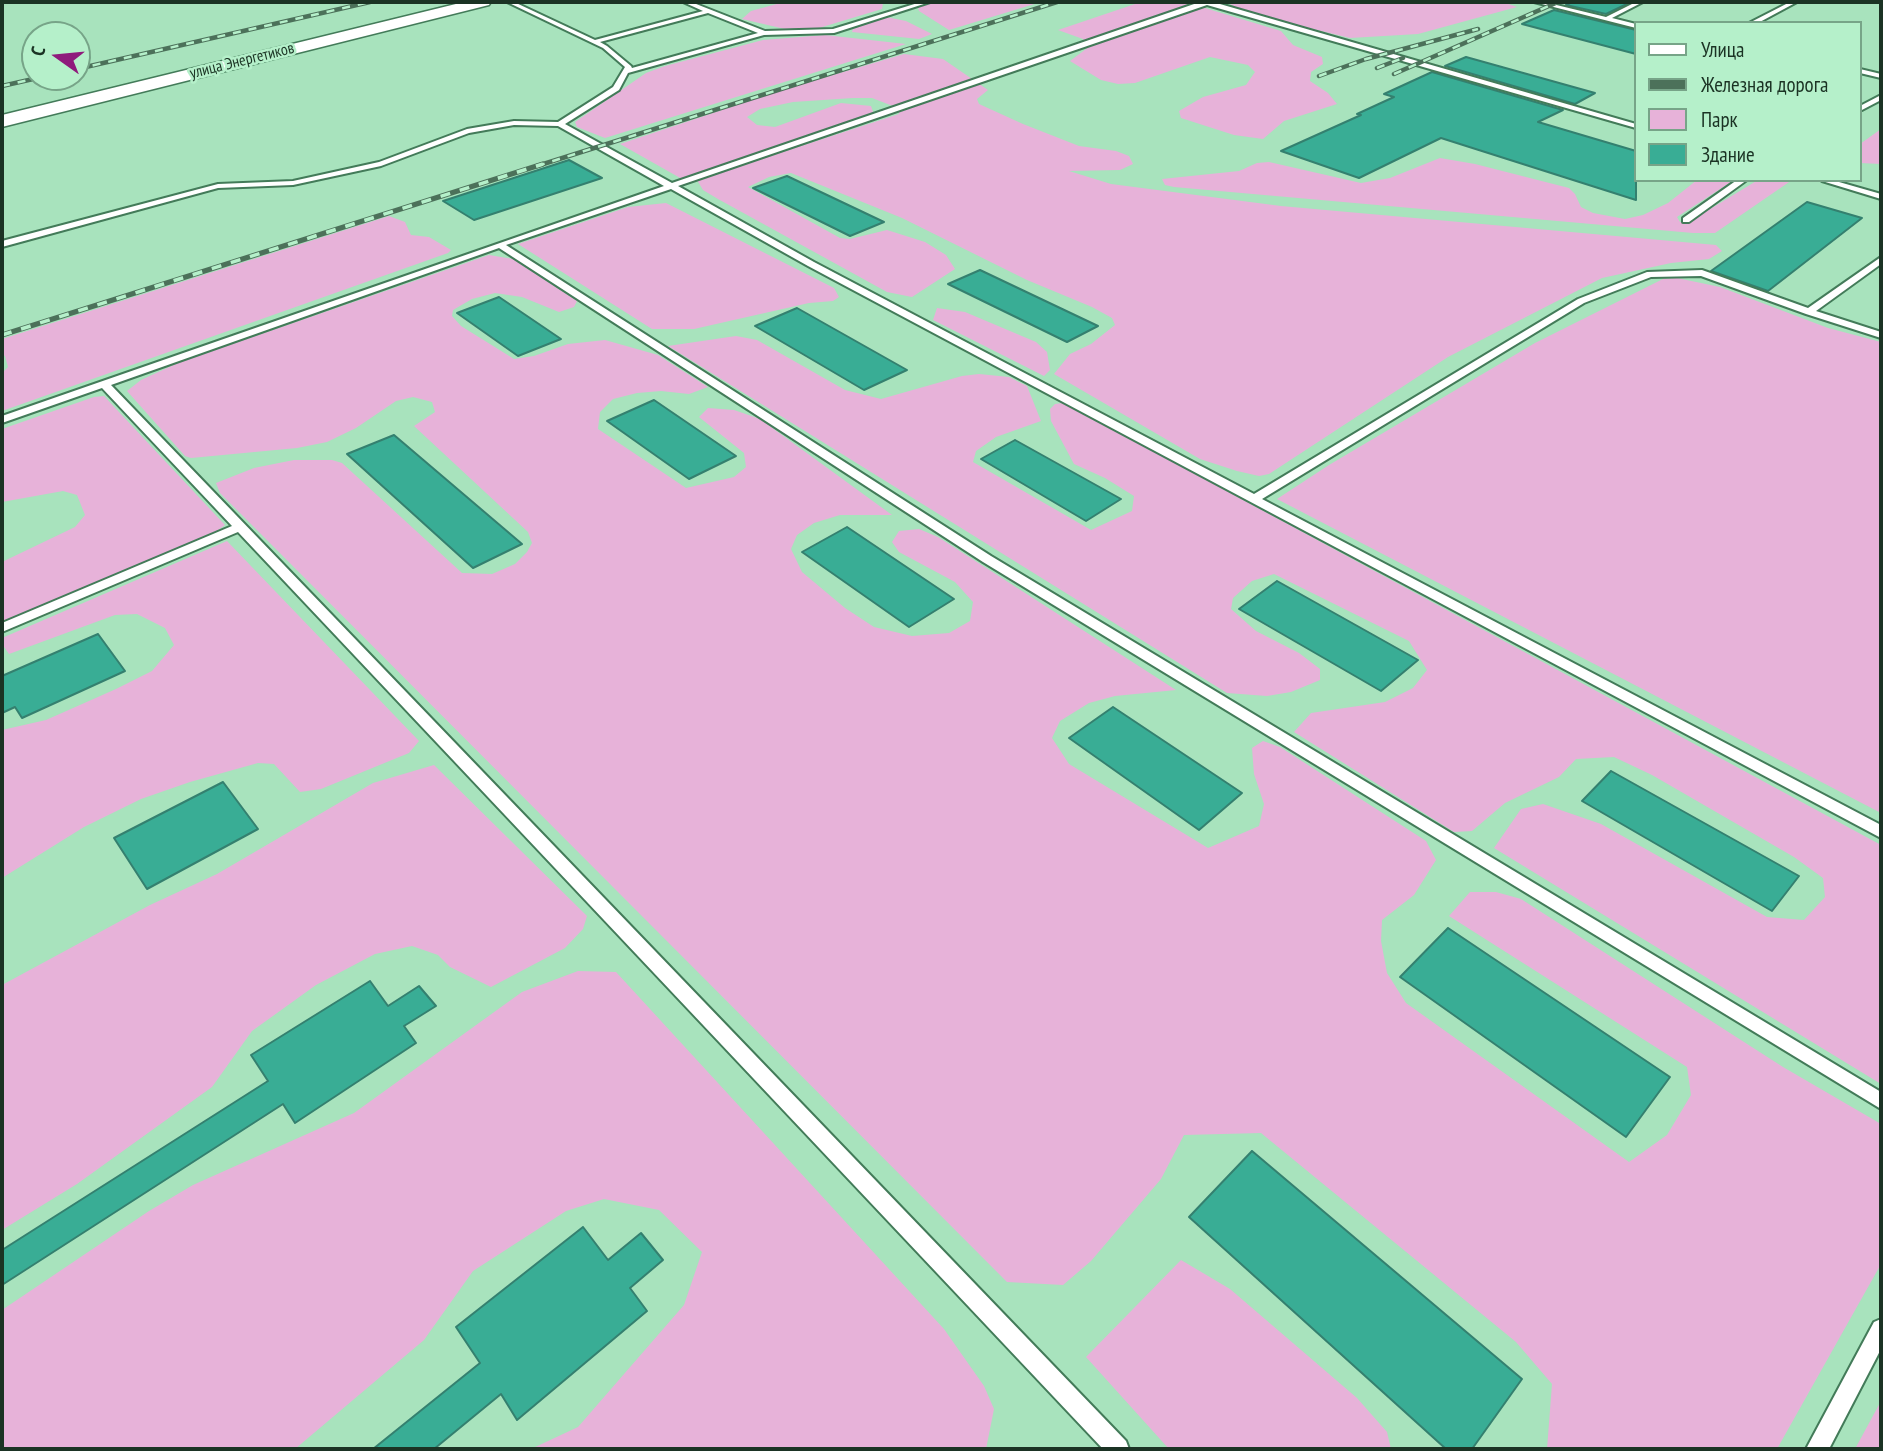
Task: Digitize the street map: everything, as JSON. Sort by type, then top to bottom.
[{"type":"street","name":"улица Энергетиков","points":[[2,121],[483,2]]},
{"type":"lane","points":[[509,2],[605,47],[629,67],[616,88],[560,124]]},
{"type":"lane","points":[[685,2],[764,33]]},
{"type":"lane","points":[[626,72],[764,33],[834,31],[927,2]]},
{"type":"lane","points":[[2,420],[500,245],[1207,2],[1634,125]]},
{"type":"lane","points":[[1536,2],[1634,26]]},
{"type":"lane","points":[[1606,19],[1640,2]]},
{"type":"lane","points":[[1756,21],[1794,2]]},
{"type":"lane","points":[[594,42],[709,11]]},
{"type":"lane","points":[[1862,71],[1881,76]]},
{"type":"lane","points":[[1862,108],[1880,98]]},
{"type":"lane","points":[[2,244],[218,186],[293,183],[381,164],[467,131],[514,123],[560,124],[811,264],[1881,832]]},
{"type":"lane","points":[[1686,220],[1740,182]]},
{"type":"lane","points":[[1829,182],[1881,197]]},
{"type":"lane","points":[[500,245],[987,559],[1881,1101]]},
{"type":"lane","points":[[1809,312],[1881,260]]},
{"type":"lane","points":[[1255,498],[1581,301],[1650,274],[1702,273],[1881,335]]},
{"type":"lane","points":[[104,384],[1118,1449]]},
{"type":"lane","points":[[2,628],[240,527]]},
{"type":"lane","points":[[1816,1449],[1881,1329]]},
{"type":"green space","points":[[784,2],[883,3],[882,9],[819,28],[785,29],[742,19],[751,11]]},
{"type":"green space","points":[[934,2],[1041,2],[949,30],[919,11],[918,7]]},
{"type":"green space","points":[[1141,2],[1185,2],[1281,31],[1293,45],[1322,57],[1323,64],[1311,72],[1310,81],[1328,93],[1337,104],[1284,121],[1263,139],[1234,135],[1181,118],[1179,111],[1203,97],[1246,85],[1255,72],[1248,65],[1210,57],[1135,83],[1118,84],[1101,80],[1070,61],[1090,46],[1083,39],[1058,30]]},
{"type":"green space","points":[[1503,2],[1517,7],[1418,34],[1350,38],[1247,13],[1230,4]]},
{"type":"green space","points":[[886,17],[906,21],[932,34],[919,39],[852,32],[853,29]]},
{"type":"green space","points":[[825,35],[906,44],[605,138],[577,127],[575,122],[646,73],[665,66],[763,40]]},
{"type":"green space","points":[[904,54],[943,59],[988,90],[977,99],[979,104],[1023,124],[1079,146],[1116,151],[1129,156],[1133,164],[1120,170],[1069,171],[1111,184],[1281,206],[1716,245],[1722,251],[1709,259],[1671,263],[1602,278],[1448,357],[1269,474],[1259,476],[1237,471],[1200,459],[1054,374],[1070,354],[1091,344],[1115,325],[1112,318],[1092,307],[1027,280],[902,218],[791,173],[769,177],[748,187],[840,238],[850,239],[887,230],[925,242],[946,255],[955,269],[912,297],[887,292],[718,199],[703,190],[697,180],[899,114],[898,108],[872,98],[853,98],[793,102],[760,109],[747,117],[757,125],[775,127],[841,103],[871,106],[873,112],[861,119],[682,179],[620,144],[779,91]]},
{"type":"green space","points":[[1881,129],[1881,164],[1862,163],[1862,143]]},
{"type":"green space","points":[[1440,158],[1475,164],[1569,188],[1581,207],[1593,213],[1625,219],[1643,215],[1668,203],[1694,182],[1731,182],[1677,217],[1680,222],[1687,223],[1755,182],[1789,182],[1715,233],[1693,233],[1174,187],[1165,185],[1162,179],[1239,171],[1257,163],[1269,162],[1361,183],[1390,178]]},
{"type":"green space","points":[[666,203],[834,288],[839,297],[833,301],[809,303],[694,329],[652,329],[518,244],[628,207]]},
{"type":"green space","points":[[389,216],[405,222],[411,235],[429,237],[451,250],[2,411],[2,373],[8,367],[2,354],[2,339]]},
{"type":"green space","points":[[489,255],[513,259],[577,301],[574,307],[559,312],[522,297],[495,293],[472,299],[453,310],[452,316],[461,326],[514,359],[534,356],[568,344],[605,340],[658,355],[708,387],[689,394],[661,391],[637,393],[613,399],[600,412],[598,429],[686,488],[734,477],[746,467],[744,453],[699,417],[708,408],[734,410],[760,419],[892,515],[840,515],[814,523],[797,535],[791,549],[802,572],[845,608],[874,627],[912,636],[949,633],[970,621],[973,602],[955,582],[899,552],[892,542],[899,531],[919,529],[938,537],[1176,690],[1115,696],[1089,703],[1060,721],[1052,738],[1069,764],[1208,848],[1259,826],[1264,804],[1254,774],[1252,748],[1263,741],[1280,747],[1426,841],[1436,860],[1414,895],[1382,920],[1381,941],[1387,973],[1406,1003],[1629,1162],[1667,1135],[1691,1095],[1687,1067],[1449,916],[1470,892],[1496,892],[1521,899],[1783,1067],[1881,1124],[1881,1264],[1777,1449],[1547,1449],[1552,1384],[1516,1342],[1261,1133],[1184,1135],[1161,1179],[1091,1261],[1063,1285],[1007,1282],[220,493],[216,483],[254,468],[294,460],[332,460],[342,463],[462,573],[492,574],[515,564],[532,543],[528,532],[414,426],[435,412],[432,402],[413,397],[396,401],[356,428],[327,442],[297,448],[191,458],[185,456],[127,391],[141,380],[178,363]]},
{"type":"green space","points":[[1677,278],[1720,287],[1828,328],[1881,342],[1881,813],[1277,499],[1329,465],[1535,343],[1663,279]]},
{"type":"green space","points":[[937,308],[965,312],[1036,342],[1047,352],[1050,370],[1044,376],[933,320]]},
{"type":"green space","points":[[736,336],[757,340],[845,390],[881,399],[962,376],[979,374],[1009,377],[1027,386],[1041,421],[996,437],[976,451],[973,462],[1091,530],[1132,511],[1134,496],[1105,478],[1074,464],[1051,421],[1050,409],[1055,404],[1063,403],[1077,410],[1881,845],[1881,1084],[1494,848],[1521,809],[1543,804],[1601,824],[1767,917],[1804,920],[1825,897],[1823,878],[1794,857],[1652,775],[1614,757],[1576,759],[1559,777],[1505,803],[1472,831],[1454,832],[1294,732],[1311,713],[1385,702],[1413,688],[1427,670],[1409,641],[1274,574],[1252,581],[1233,598],[1231,609],[1256,631],[1299,653],[1320,669],[1320,680],[1291,692],[1267,696],[1227,693],[668,346]]},
{"type":"green space","points":[[104,396],[225,525],[210,536],[2,623],[2,562],[75,527],[85,515],[77,495],[63,491],[2,502],[2,429],[94,397]]},
{"type":"green space","points":[[227,541],[419,741],[409,753],[321,789],[300,792],[274,764],[258,763],[190,782],[141,799],[84,827],[2,878],[2,730],[46,720],[116,689],[152,671],[174,645],[165,628],[137,614],[115,615],[9,654],[2,644],[2,638]]},
{"type":"green space","points":[[434,765],[587,916],[583,929],[565,948],[491,987],[450,967],[438,955],[412,946],[375,954],[316,985],[252,1031],[212,1087],[77,1184],[2,1230],[2,985],[150,905],[217,874],[373,783]]},
{"type":"green space","points":[[578,971],[616,972],[944,1329],[984,1386],[994,1409],[986,1449],[531,1449],[578,1427],[684,1305],[702,1252],[659,1210],[604,1199],[566,1211],[473,1271],[424,1340],[295,1449],[2,1449],[2,1310],[149,1211],[193,1185],[354,1113],[522,992]]},
{"type":"green space","points":[[1181,1260],[1230,1289],[1357,1398],[1387,1432],[1391,1449],[1169,1449],[1086,1357]]},
{"type":"green space","points":[[1881,1401],[1881,1449],[1855,1449]]},
{"type":"building","points":[[1572,2],[1631,2],[1606,14],[1566,5]]},
{"type":"building","points":[[1554,10],[1634,30],[1634,53],[1522,24]]},
{"type":"building","points":[[1466,57],[1595,93],[1575,104],[1445,66]]},
{"type":"building","points":[[1432,72],[1563,110],[1538,122],[1634,150],[1636,200],[1441,138],[1359,178],[1281,151],[1394,97],[1384,94]]},
{"type":"building","points":[[569,160],[602,178],[474,220],[443,201]]},
{"type":"building","points":[[787,176],[884,222],[850,236],[753,188]]},
{"type":"building","points":[[1807,202],[1862,218],[1768,291],[1711,271]]},
{"type":"building","points":[[980,270],[1098,326],[1067,342],[948,284]]},
{"type":"building","points":[[499,297],[561,339],[518,356],[457,313]]},
{"type":"building","points":[[797,308],[907,370],[864,390],[755,326]]},
{"type":"building","points":[[654,400],[736,456],[689,479],[607,421]]},
{"type":"building","points":[[394,435],[522,544],[473,568],[347,454]]},
{"type":"building","points":[[1015,440],[1121,499],[1086,521],[981,459]]},
{"type":"building","points":[[847,527],[954,599],[909,627],[802,552]]},
{"type":"building","points":[[1277,581],[1418,660],[1381,691],[1239,609]]},
{"type":"building","points":[[98,634],[125,671],[22,718],[15,707],[2,713],[2,676]]},
{"type":"building","points":[[1113,707],[1242,793],[1199,830],[1069,738]]},
{"type":"building","points":[[1611,771],[1799,876],[1772,911],[1582,801]]},
{"type":"building","points":[[223,782],[258,829],[147,889],[114,838]]},
{"type":"building","points":[[1448,928],[1670,1077],[1626,1137],[1400,977]]},
{"type":"building","points":[[370,981],[388,1006],[419,986],[436,1006],[404,1026],[416,1043],[295,1123],[283,1104],[2,1285],[2,1250],[268,1081],[251,1055]]},
{"type":"building","points":[[1252,1151],[1522,1379],[1472,1449],[1446,1449],[1189,1217]]},
{"type":"building","points":[[583,1227],[608,1260],[641,1233],[663,1260],[630,1288],[647,1311],[517,1420],[501,1394],[434,1449],[373,1449],[480,1363],[456,1327]]},
{"type":"railway","points":[[91,66],[370,2]]},
{"type":"railway","points":[[537,166],[1057,2]]},
{"type":"railway","points":[[1394,74],[1558,2]]},
{"type":"railway","points":[[1319,76],[1366,59],[1478,29]]},
{"type":"railway","points":[[1377,68],[1403,58]]},
{"type":"railway","points":[[2,86],[21,82]]},
{"type":"railway","points":[[2,335],[543,164]]}]
